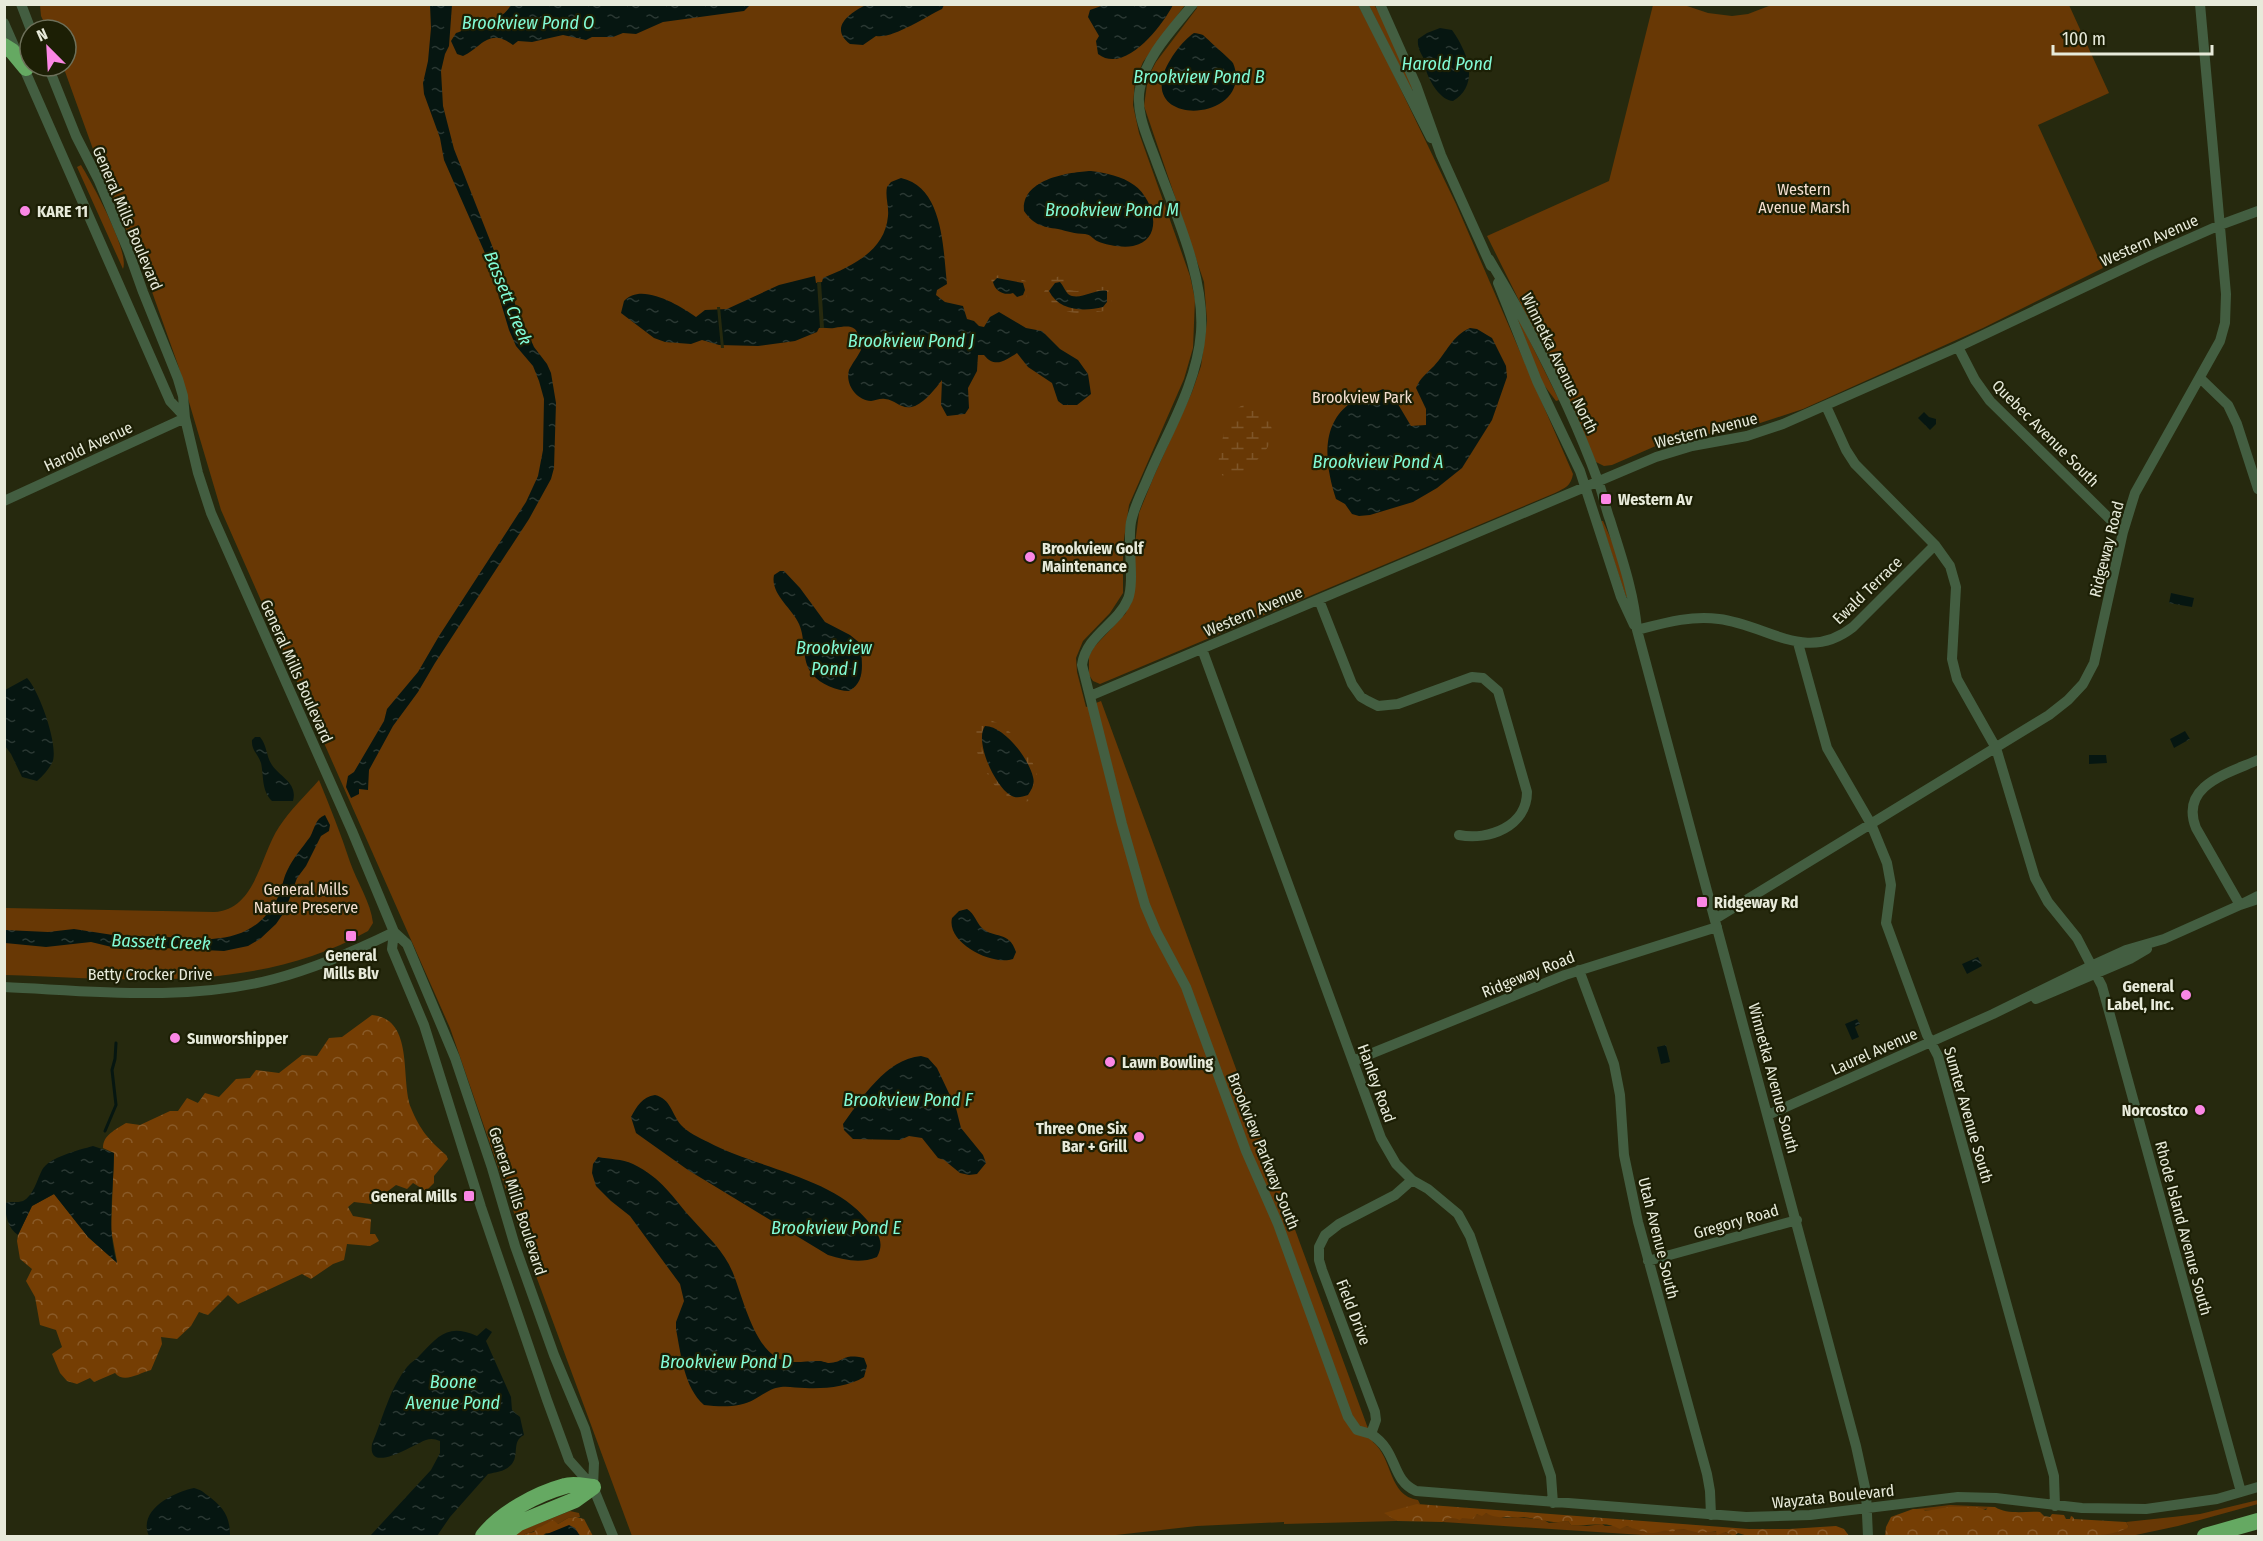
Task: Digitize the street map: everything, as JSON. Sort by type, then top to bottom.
[{"type":"highway","points":[[4,46],[18,58]]},
{"type":"highway","points":[[483,1536],[497,1521],[524,1503],[567,1485],[593,1487]]},
{"type":"highway","points":[[502,1536],[519,1523],[574,1500],[593,1487]]},
{"type":"highway","points":[[2205,1536],[2259,1521]]},
{"type":"street","points":[[21,4],[27,18]]},
{"type":"street","name":"Brookview Parkway South","points":[[1193,4],[1148,64],[1139,98],[1145,130],[1198,285],[1201,331],[1198,351],[1189,386],[1135,508],[1130,538],[1128,599],[1116,616],[1089,645],[1082,665],[1122,824],[1147,911],[1186,987],[1246,1151],[1278,1224],[1348,1417],[1357,1430],[1371,1434]]},
{"type":"street","name":"Winnetka Avenue North","points":[[1363,4],[1424,126],[1442,155]]},
{"type":"street","name":"Winnetka Avenue North","points":[[1380,4],[1416,85],[1442,155],[1489,260],[1537,381],[1586,488]]},
{"type":"street","name":"Ridgeway Road","points":[[1353,1061],[1579,970],[1716,923],[2060,707],[2083,684],[2097,652],[2123,532],[2139,484],[2220,341],[2225,323],[2226,305],[2220,225],[2200,4]]},
{"type":"street","name":"General Mills Boulevard","points":[[4,23],[18,52]]},
{"type":"street","name":"General Mills Boulevard","points":[[30,78],[170,401],[185,418]]},
{"type":"street","name":"General Mills Boulevard","points":[[53,78],[76,136],[99,181],[128,250],[178,379],[198,474],[211,513],[352,831],[394,932],[407,944],[455,1058],[492,1168],[515,1246],[554,1355],[585,1429],[594,1463],[593,1487]]},
{"type":"street","name":"Western Avenue","points":[[1090,696],[1666,453],[1748,436],[1826,406],[1958,347],[2112,273],[2220,225],[2259,211]]},
{"type":"street","name":"Winnetka Avenue North","points":[[1489,260],[1518,309],[1555,382],[1599,483]]},
{"type":"street","name":"Quebec Avenue South","points":[[1958,347],[1975,380],[1990,400],[2123,532]]},
{"type":"street","points":[[2200,378],[2222,397],[2233,415],[2259,489]]},
{"type":"street","name":"Rhode Island Avenue South","points":[[1826,406],[1855,464],[1935,545],[1947,560],[1955,580],[1952,659],[1954,673],[1996,748],[2035,878],[2048,902],[2078,938],[2095,969],[2107,1001],[2241,1492]]},
{"type":"street","name":"Harold Avenue","points":[[4,501],[185,418]]},
{"type":"street","name":"Winnetka Avenue South","points":[[1599,483],[1630,586],[1637,630],[1858,1452],[1866,1492],[1868,1535]]},
{"type":"street","name":"Winnetka Avenue South","points":[[1586,488],[1621,597],[1637,630]]},
{"type":"street","name":"Ewald Terrace","points":[[1637,630],[1686,619],[1719,619],[1749,626],[1798,643],[1826,642],[1847,632],[1935,545]]},
{"type":"street","points":[[1319,600],[1352,684],[1356,692],[1368,701],[1378,706],[1398,704],[1472,676],[1483,678],[1498,691],[1527,792],[1525,806],[1519,819],[1506,828],[1482,837],[1459,836]]},
{"type":"street","name":"Sumter Avenue South","points":[[1798,643],[1827,748],[1871,824],[1885,856],[1891,879],[1886,923],[1927,1035],[1938,1056],[2054,1476],[2055,1506]]},
{"type":"street","name":"Hanley Road","points":[[1202,649],[1381,1138],[1396,1164],[1412,1180],[1428,1189],[1458,1214],[1470,1236],[1551,1476],[1553,1503]]},
{"type":"street","points":[[2240,906],[2196,828],[2192,810],[2196,796],[2206,784],[2259,760]]},
{"type":"street","name":"Laurel Avenue","points":[[1768,1115],[2095,969],[2126,950],[2164,939],[2259,897]]},
{"type":"street","name":"General Mills Boulevard","points":[[394,932],[392,949],[417,1005],[433,1050],[481,1207],[547,1400],[569,1460],[593,1487],[613,1536]]},
{"type":"street","name":"Betty Crocker Drive","points":[[4,987],[148,993],[232,988],[273,980],[314,968],[394,932]]},
{"type":"street","name":"Utah Avenue South","points":[[1579,970],[1614,1064],[1620,1095],[1624,1155],[1648,1261],[1707,1474],[1711,1515]]},
{"type":"street","name":"Field Drive","points":[[1371,1434],[1376,1420],[1375,1412],[1322,1270],[1319,1247],[1331,1229],[1395,1195],[1412,1180]]},
{"type":"street","name":"Gregory Road","points":[[1648,1261],[1797,1220]]},
{"type":"street","name":"Wayzata Boulevard","points":[[1371,1434],[1388,1448],[1399,1476],[1408,1488],[1425,1493],[1711,1515],[1780,1517],[1958,1497],[1989,1497],[2055,1506],[2146,1509],[2189,1504],[2259,1487]]},
{"type":"green space","name":"Western Avenue Marsh","points":[[1774,4],[2069,5],[2109,93],[2038,125],[2103,268],[1983,328],[1803,409],[1748,427],[1665,442],[1612,465],[1604,466],[1596,462],[1487,236],[1609,181],[1653,5],[1684,5],[1708,13],[1732,16],[1748,14]]},
{"type":"green space","points":[[40,5],[1185,5],[1143,62],[1135,81],[1133,105],[1139,133],[1190,276],[1195,299],[1193,348],[1184,379],[1129,505],[1123,546],[1123,593],[1110,613],[1083,641],[1076,658],[1077,672],[1086,707],[1101,701],[1373,1442],[1384,1457],[1401,1492],[1418,1500],[1420,1504],[1390,1515],[1397,1521],[1284,1524],[1284,1522],[1197,1526],[1107,1536],[632,1536],[532,1265],[450,1028],[221,510],[178,365],[151,289],[98,163],[67,78],[78,78],[78,18],[42,18]]},
{"type":"green space","name":"Brookview Park","points":[[1195,5],[1358,5],[1456,204],[1573,474],[1569,484],[1555,493],[1100,684],[1093,681],[1089,675],[1089,656],[1094,647],[1126,613],[1139,513],[1192,392],[1201,366],[1207,321],[1204,282],[1144,106],[1148,77],[1156,62],[1197,8]]},
{"type":"green space","points":[[1369,5],[1374,5],[1381,15],[1413,89],[1411,90]]},
{"type":"green space","points":[[81,165],[116,233],[124,260],[123,269],[77,167]]},
{"type":"green space","points":[[1003,274],[1026,281],[1029,288],[1026,298],[1007,298],[991,289],[989,282],[992,277]]},
{"type":"green space","points":[[1060,276],[1070,290],[1107,288],[1112,291],[1113,299],[1104,311],[1078,313],[1062,310],[1049,300],[1044,292],[1051,279]]},
{"type":"green space","points":[[1514,309],[1559,400],[1556,401],[1540,380]]},
{"type":"green space","points":[[1248,404],[1260,411],[1271,426],[1272,435],[1269,444],[1249,467],[1232,477],[1223,476],[1218,465],[1229,419],[1240,406]]},
{"type":"green space","points":[[1601,521],[1615,548],[1629,597],[1626,597]]},
{"type":"green space","points":[[982,719],[992,721],[1011,733],[1020,743],[1034,765],[1037,776],[1038,785],[1030,800],[1020,804],[1014,803],[998,790],[985,770],[976,747],[974,736],[976,726]],"holes":[[[987,726],[1003,732],[1025,760],[1033,776],[1031,791],[1008,794],[986,760],[981,739]]]},
{"type":"green space","name":"General Mills Nature Preserve","points":[[319,780],[370,908],[373,923],[368,931],[325,951],[281,965],[236,974],[144,979],[5,975],[5,908],[214,912],[228,909],[248,892],[279,827]]},
{"type":"green space","points":[[372,1015],[386,1019],[395,1027],[404,1052],[411,1108],[418,1123],[448,1159],[434,1176],[434,1183],[426,1191],[413,1183],[407,1189],[396,1185],[371,1204],[354,1202],[348,1207],[353,1216],[371,1219],[370,1234],[375,1234],[379,1241],[370,1246],[347,1244],[344,1260],[333,1264],[311,1279],[302,1274],[238,1304],[228,1295],[208,1315],[199,1312],[191,1326],[177,1339],[161,1337],[162,1344],[151,1370],[127,1378],[115,1373],[94,1382],[90,1378],[77,1384],[67,1381],[60,1373],[52,1354],[62,1347],[56,1330],[40,1325],[35,1297],[26,1281],[32,1269],[20,1259],[18,1235],[32,1206],[54,1194],[88,1237],[117,1262],[111,1230],[114,1153],[103,1148],[110,1133],[126,1123],[140,1125],[170,1111],[178,1111],[187,1098],[198,1103],[205,1093],[219,1097],[236,1079],[250,1078],[256,1070],[279,1073],[302,1055],[317,1056],[329,1038],[342,1037]]},
{"type":"green space","points":[[2258,1500],[2258,1504],[2178,1526],[2131,1536],[2096,1536],[2129,1527],[2126,1522],[2200,1514]]},
{"type":"green space","points":[[1417,1504],[1749,1529],[1836,1526],[1844,1529],[1849,1536],[1748,1536],[1738,1533],[1734,1536],[1725,1532],[1717,1535],[1716,1531],[1700,1533],[1683,1529],[1675,1530],[1673,1533],[1666,1531],[1651,1533],[1626,1526],[1620,1529],[1602,1524],[1571,1525],[1568,1521],[1498,1517],[1486,1513],[1482,1516],[1477,1514],[1473,1519],[1451,1518],[1443,1522],[1397,1521],[1384,1513]]},
{"type":"green space","points":[[1950,1505],[1995,1507],[1929,1511],[1916,1509]]},
{"type":"green space","points":[[1949,1507],[1977,1507],[1986,1510],[1988,1507],[1995,1507],[2011,1512],[2040,1512],[2050,1517],[2052,1514],[2064,1515],[2066,1519],[2070,1519],[2071,1516],[2074,1519],[2126,1522],[2129,1527],[2106,1534],[2075,1537],[1885,1536],[1891,1517],[1913,1509],[1925,1511]]},
{"type":"green space","points":[[570,1511],[579,1513],[580,1517],[568,1518],[558,1524],[550,1522],[523,1536],[513,1536],[522,1530]]},
{"type":"green space","points":[[1486,1513],[1505,1518],[1544,1520],[1549,1523],[1568,1521],[1571,1525],[1626,1526],[1652,1533],[1660,1530],[1682,1529],[1725,1532],[1734,1536],[1658,1536],[1443,1522],[1448,1518]]},
{"type":"green space","points":[[568,1518],[584,1519],[593,1536],[546,1533],[542,1536],[523,1536],[553,1520],[558,1524]]},
{"type":"water","points":[[868,4],[944,5],[942,9],[900,31],[876,36],[863,45],[850,44],[841,32],[844,21],[855,11]]},
{"type":"water","name":"Bassett Creek","points":[[430,5],[452,5],[449,46],[441,71],[443,106],[454,149],[517,309],[534,347],[551,373],[556,403],[554,468],[551,479],[529,519],[418,692],[393,726],[369,770],[368,790],[359,789],[359,794],[351,798],[346,787],[348,776],[354,772],[384,721],[387,709],[418,672],[526,502],[538,476],[543,450],[544,399],[539,381],[533,366],[516,346],[509,330],[488,260],[444,160],[440,138],[424,94],[423,83],[431,28]]},
{"type":"water","name":"Brookview Pond O","points":[[511,5],[750,5],[744,11],[663,22],[636,34],[623,33],[613,37],[592,37],[586,40],[563,35],[532,42],[518,41],[513,45],[505,40],[492,38],[463,56],[457,54],[451,41],[456,33],[499,17]]},
{"type":"water","points":[[1104,5],[1173,5],[1142,45],[1120,58],[1109,59],[1098,54],[1096,41],[1099,36],[1088,17],[1090,10]]},
{"type":"water","name":"Harold Pond","points":[[1440,28],[1452,30],[1469,67],[1467,86],[1462,94],[1453,101],[1444,98],[1433,85],[1418,45],[1418,39]]},
{"type":"water","name":"Brookview Pond B","points":[[1194,33],[1203,35],[1232,61],[1236,77],[1232,92],[1222,102],[1208,109],[1193,111],[1179,108],[1168,101],[1162,90],[1164,73],[1169,62],[1181,45]]},
{"type":"water","name":"Brookview Pond M","points":[[1091,171],[1119,177],[1141,191],[1151,208],[1153,218],[1150,235],[1143,242],[1129,247],[1105,244],[1087,234],[1039,224],[1024,211],[1025,200],[1030,191],[1048,179]]},
{"type":"water","name":"Brookview Pond J","points":[[901,178],[915,184],[926,194],[939,222],[947,284],[937,290],[936,295],[945,302],[963,306],[967,319],[979,326],[984,327],[990,317],[999,312],[1026,328],[1042,331],[1060,349],[1078,360],[1088,374],[1091,394],[1077,405],[1063,405],[1058,401],[1052,383],[1028,367],[1017,353],[1000,362],[992,362],[984,355],[978,355],[977,371],[968,388],[969,408],[965,414],[947,416],[941,405],[942,380],[923,401],[910,407],[885,399],[866,400],[856,394],[850,386],[848,375],[861,350],[859,336],[851,327],[819,328],[817,332],[795,341],[758,346],[719,345],[702,340],[691,344],[665,342],[654,338],[621,313],[624,301],[640,294],[660,297],[696,317],[705,310],[727,309],[779,285],[815,276],[816,283],[822,282],[823,278],[865,256],[881,239],[888,216],[887,187],[891,182]]},
{"type":"water","points":[[997,278],[1023,283],[1025,290],[1023,295],[1017,297],[1013,293],[1000,292],[993,282]]},
{"type":"water","points":[[1060,282],[1072,296],[1107,291],[1107,302],[1103,307],[1088,309],[1065,306],[1053,298],[1049,291],[1055,283]]},
{"type":"water","name":"Brookview Pond A","points":[[1470,328],[1477,329],[1492,338],[1506,366],[1507,377],[1492,420],[1462,468],[1437,488],[1413,502],[1370,515],[1352,514],[1345,504],[1336,499],[1328,461],[1329,436],[1339,413],[1361,397],[1383,389],[1392,394],[1411,426],[1426,425],[1426,409],[1416,388],[1454,340]]},
{"type":"water","points":[[1924,412],[1936,419],[1936,424],[1930,430],[1918,418]]},
{"type":"water","name":"Brookview Pond I","points":[[784,571],[800,588],[825,622],[850,635],[861,644],[861,676],[855,687],[849,691],[824,684],[812,674],[806,662],[799,624],[775,588],[774,575]]},
{"type":"water","points":[[2171,593],[2194,598],[2192,607],[2169,603]]},
{"type":"water","points":[[27,678],[42,706],[53,745],[52,763],[37,781],[22,777],[5,746],[5,690]]},
{"type":"water","points":[[985,726],[1000,731],[1015,745],[1026,761],[1034,780],[1028,795],[1012,796],[998,783],[984,752],[982,733]]},
{"type":"water","points":[[2185,731],[2190,739],[2174,748],[2170,739]]},
{"type":"water","points":[[260,737],[272,765],[291,785],[293,801],[272,801],[268,797],[264,788],[261,763],[253,747],[252,740]]},
{"type":"water","points":[[2089,755],[2106,755],[2107,763],[2089,764]]},
{"type":"water","name":"Bassett Creek","points":[[325,815],[330,825],[329,831],[321,836],[306,866],[297,878],[285,911],[276,924],[260,939],[248,946],[224,951],[143,947],[120,949],[91,942],[46,947],[5,943],[5,930],[48,932],[74,929],[113,935],[212,939],[243,932],[259,922],[272,907],[289,866],[310,837],[317,821]]},
{"type":"water","points":[[967,909],[982,928],[1005,938],[1013,945],[1016,952],[1013,959],[994,959],[983,956],[963,944],[952,927],[952,918],[959,911]]},
{"type":"water","points":[[1978,957],[1982,966],[1967,974],[1962,964]]},
{"type":"water","points":[[1857,1019],[1860,1024],[1855,1027],[1859,1037],[1852,1040],[1845,1024]]},
{"type":"water","points":[[1666,1045],[1670,1062],[1661,1064],[1657,1047]]},
{"type":"water","name":"Brookview Pond F","points":[[921,1056],[928,1058],[937,1068],[956,1108],[961,1128],[983,1155],[986,1163],[977,1174],[960,1173],[938,1158],[922,1138],[909,1136],[900,1140],[853,1139],[844,1130],[843,1124],[876,1081],[897,1064]]},
{"type":"water","name":"Brookview Pond E","points":[[655,1095],[664,1100],[681,1125],[694,1135],[727,1151],[814,1183],[835,1193],[852,1205],[879,1237],[880,1251],[877,1257],[859,1261],[828,1255],[688,1170],[636,1133],[631,1117],[643,1100]]},
{"type":"water","points":[[93,1146],[114,1153],[111,1222],[117,1263],[88,1237],[54,1194],[32,1206],[18,1235],[9,1225],[6,1216],[5,1203],[21,1202],[26,1199],[46,1165],[65,1155]]},
{"type":"water","name":"Brookview Pond D","points":[[598,1157],[629,1162],[652,1175],[666,1188],[720,1251],[733,1273],[755,1331],[768,1350],[776,1357],[792,1362],[829,1363],[847,1357],[864,1358],[867,1366],[864,1377],[851,1383],[828,1388],[777,1388],[749,1402],[737,1405],[704,1405],[697,1398],[684,1370],[676,1329],[676,1322],[684,1301],[680,1284],[630,1216],[596,1186],[592,1173],[593,1164]]},
{"type":"water","name":"Boone Avenue Pond","points":[[486,1328],[492,1332],[486,1341],[511,1397],[512,1410],[520,1417],[524,1435],[518,1441],[514,1461],[506,1469],[488,1474],[450,1517],[437,1536],[370,1536],[431,1470],[440,1453],[440,1441],[431,1439],[384,1458],[372,1453],[372,1444],[395,1385],[409,1365],[440,1336],[459,1331],[477,1336]]},
{"type":"water","points":[[194,1488],[213,1499],[221,1508],[229,1522],[230,1536],[149,1536],[148,1518],[153,1510],[168,1498]]},
{"type":"water","points":[[569,1525],[575,1528],[580,1536],[542,1536]]},
{"type":"pier","points":[[817,282],[821,282],[824,328],[820,328]]},
{"type":"pier","points":[[717,307],[720,307],[724,348],[721,348]]},
{"type":"waterway","points":[[105,1131],[116,1105],[112,1070],[116,1043]]},
{"type":"place","name":"KARE 11","points":[[25,211]]},
{"type":"place","name":"Western Av","points":[[1606,499]]},
{"type":"place","name":"Brookview Golf Maintenance","points":[[1030,557]]},
{"type":"place","name":"Ridgeway Rd","points":[[1702,902]]},
{"type":"place","name":"General Mills Blv","points":[[351,936]]},
{"type":"place","name":"General Label, Inc.","points":[[2186,995]]},
{"type":"place","name":"Sunworshipper","points":[[175,1038]]},
{"type":"place","name":"Lawn Bowling","points":[[1110,1062]]},
{"type":"place","name":"Norcostco","points":[[2200,1110]]},
{"type":"place","name":"Three One Six Bar + Grill","points":[[1139,1137]]},
{"type":"place","name":"General Mills","points":[[469,1196]]}]
